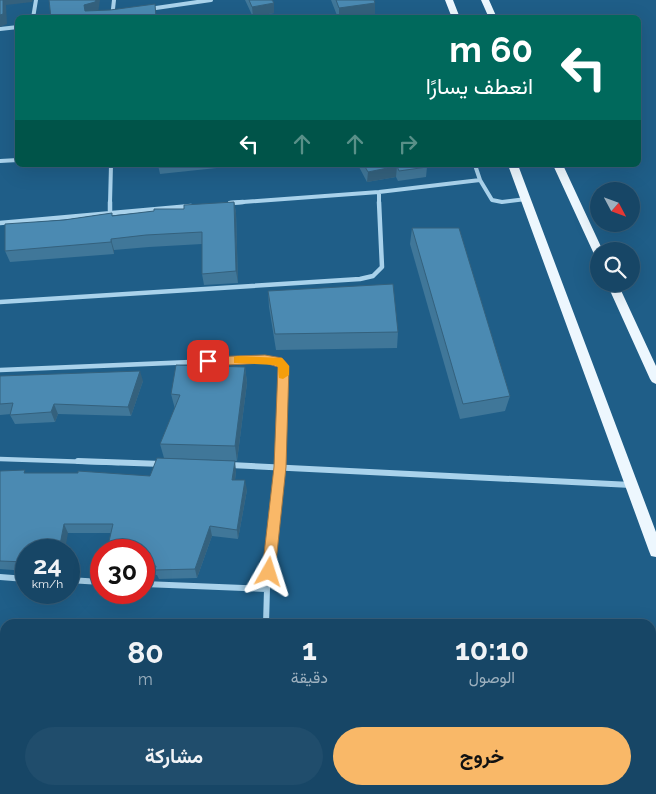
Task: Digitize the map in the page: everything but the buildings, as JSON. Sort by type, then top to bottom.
[{"type":"main road","points":[[449,0],[455,15]]},
{"type":"main road","points":[[485,0],[492,15]]},
{"type":"main road","points":[[514,167],[656,551]]},
{"type":"main road","points":[[559,167],[593,242]]},
{"type":"main road","points":[[616,292],[656,379]]},
{"type":"street","points":[[34,15],[36,0]]},
{"type":"street","points":[[112,15],[114,0]]},
{"type":"street","points":[[142,10],[210,0]]},
{"type":"street","points":[[115,15],[122,13]]},
{"type":"street","points":[[0,29],[15,27]]},
{"type":"street","points":[[0,161],[15,160]]},
{"type":"street","points":[[110,167],[110,212]]},
{"type":"street","points":[[476,167],[486,198],[492,201],[526,199]]},
{"type":"street","points":[[225,203],[379,192],[480,180]]},
{"type":"street","points":[[0,302],[360,279],[373,276],[382,267],[379,192]]},
{"type":"street","points":[[0,223],[196,206]]},
{"type":"street","points":[[0,370],[265,359],[278,361],[284,366],[280,467],[267,589],[266,619]]},
{"type":"street","points":[[0,459],[174,464]]},
{"type":"street","points":[[222,465],[632,485]]},
{"type":"street","points":[[0,577],[15,578]]},
{"type":"street","points":[[155,584],[267,589]]},
{"type":"slow traffic","points":[[238,360],[265,359],[278,361],[284,366],[283,375]]},
{"type":"route","points":[[208,361],[265,359],[278,361],[284,366],[280,467],[269,572]]}]
